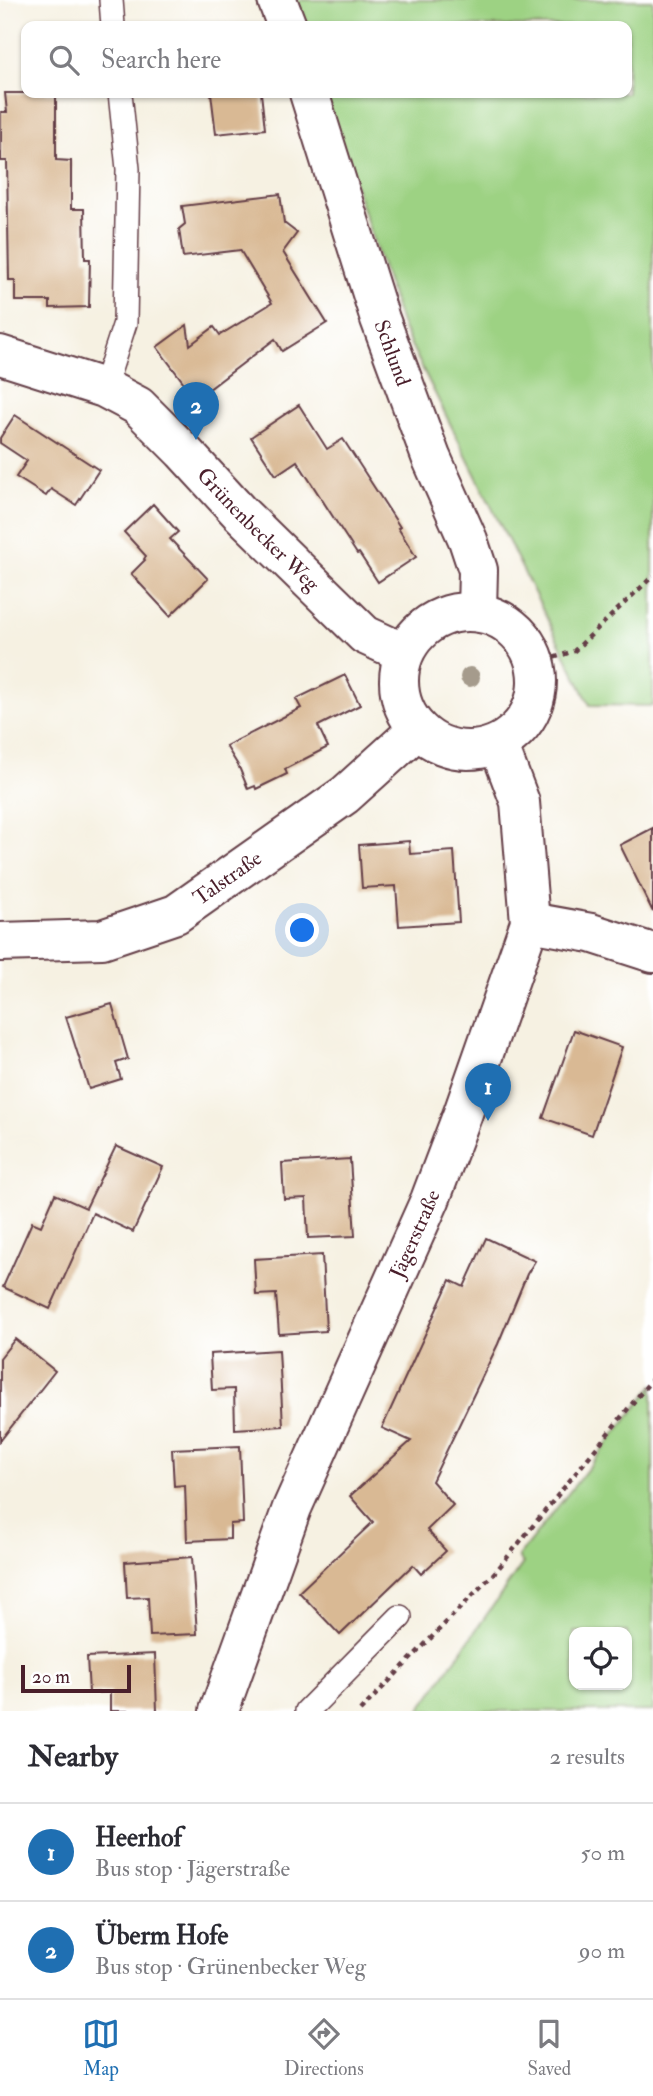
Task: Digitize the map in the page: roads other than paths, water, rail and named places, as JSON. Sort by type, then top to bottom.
[{"type":"street","points":[[277,0],[285,21]]},
{"type":"street","name":"Schlund","points":[[311,98],[380,318],[431,457],[478,570],[477,611]]},
{"type":"street","name":"Grünenbecker Weg","points":[[0,355],[104,388],[138,406],[240,513],[365,635],[404,653]]},
{"type":"street","points":[[477,611],[509,624],[531,650],[538,676],[534,703],[520,727],[498,744],[470,750],[442,745],[418,729],[403,706],[398,680],[404,653],[422,629],[447,614],[477,611]]},
{"type":"street","name":"Talstraße","points":[[0,942],[102,939],[177,914],[345,794],[418,729]]},
{"type":"street","name":"Jägerstraße","points":[[219,1711],[292,1508],[430,1200],[530,922],[520,802],[498,744]]},
{"type":"street","points":[[530,922],[591,933],[653,953]]},
{"type":"lane","points":[[111,0],[113,21]]},
{"type":"lane","points":[[104,388],[125,323],[128,169],[121,98]]},
{"type":"lane","points":[[307,1711],[400,1617]]},
{"type":"place","name":"Überm Hofe","points":[[196,440]]},
{"type":"place","name":"Heerhof","points":[[488,1121]]}]
